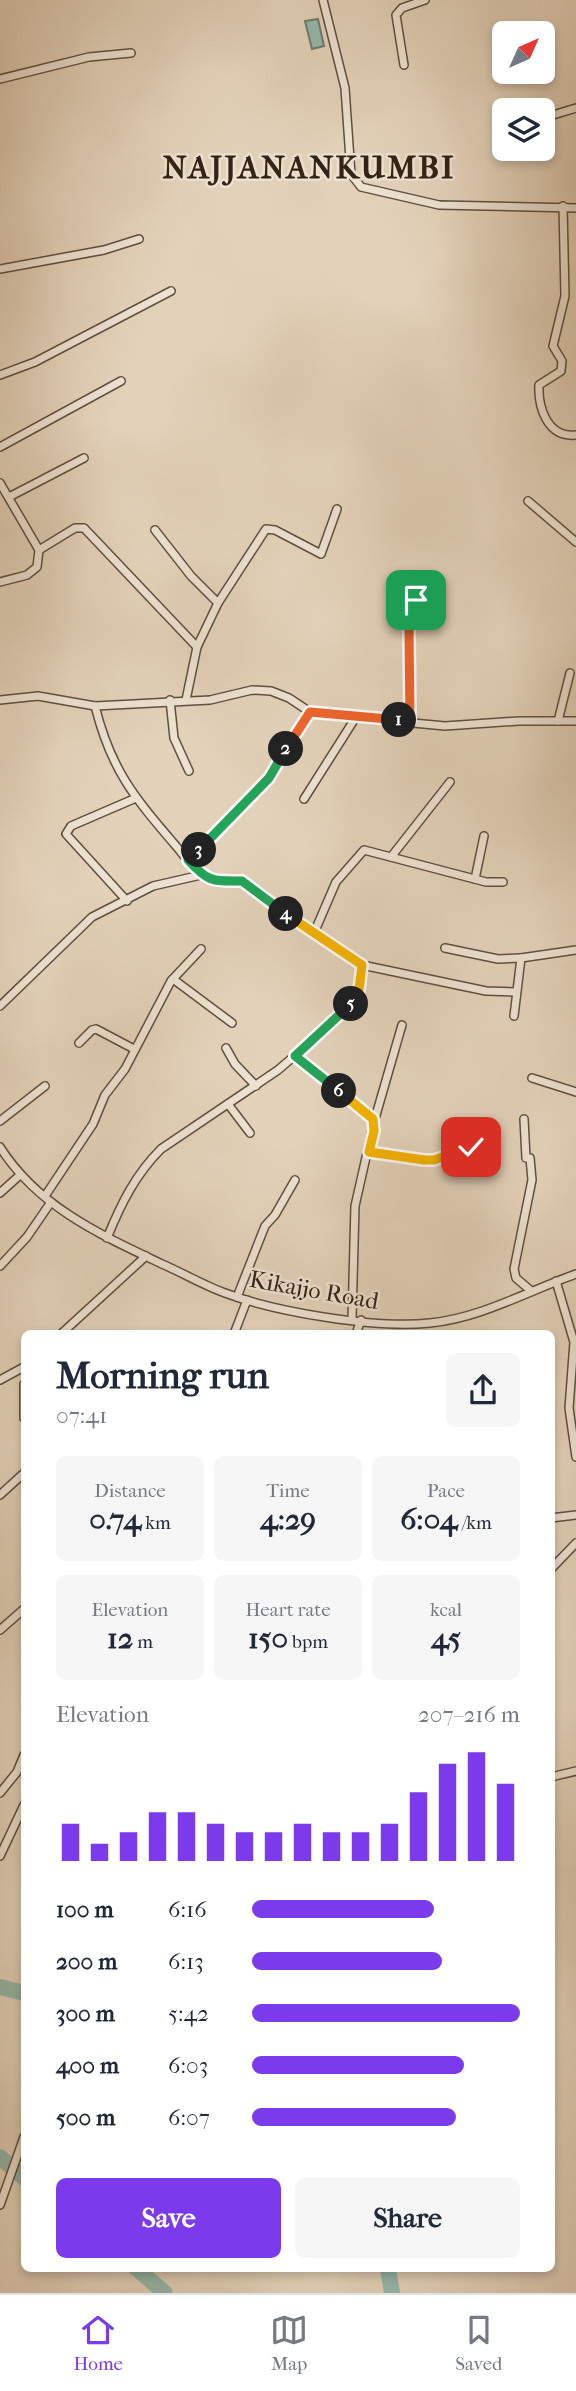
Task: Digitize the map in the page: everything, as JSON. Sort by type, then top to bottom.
[{"type":"street","points":[[323,0],[345,88],[351,174],[360,187],[439,205],[576,208]]},
{"type":"street","points":[[404,65],[396,15],[402,8],[425,0]]},
{"type":"street","points":[[0,79],[89,57],[131,53]]},
{"type":"street","points":[[555,114],[576,108]]},
{"type":"street","points":[[563,206],[565,296],[553,346],[562,361],[561,371],[540,385],[539,400],[546,421],[555,430],[576,435]]},
{"type":"street","points":[[0,268],[104,250],[139,239]]},
{"type":"street","points":[[0,375],[35,362],[171,291]]},
{"type":"street","points":[[0,447],[121,381]]},
{"type":"street","points":[[9,497],[85,458]]},
{"type":"street","points":[[0,483],[39,550],[37,567],[27,575],[0,582]]},
{"type":"street","points":[[528,501],[576,542]]},
{"type":"street","points":[[186,700],[197,647],[218,603],[266,529],[275,530],[321,554],[337,509]]},
{"type":"street","points":[[39,550],[75,528],[84,528],[197,647]]},
{"type":"street","points":[[155,530],[191,576],[218,603]]},
{"type":"street","points":[[410,721],[409,631],[416,600]]},
{"type":"street","points":[[558,721],[570,673]]},
{"type":"street","points":[[0,700],[38,696],[95,706],[210,699],[252,690],[271,691],[289,698],[310,712],[445,726],[576,721]]},
{"type":"street","points":[[170,700],[174,738],[189,771]]},
{"type":"street","points":[[95,706],[104,743],[117,770],[136,799],[201,875],[222,884],[242,881],[362,965],[486,991],[516,992]]},
{"type":"street","points":[[188,860],[269,778],[310,712]]},
{"type":"street","points":[[304,799],[356,717]]},
{"type":"street","points":[[391,857],[450,782]]},
{"type":"street","points":[[127,901],[66,834],[71,826],[136,799]]},
{"type":"street","points":[[475,879],[484,836]]},
{"type":"street","points":[[313,933],[336,882],[364,850],[475,879],[503,882]]},
{"type":"street","points":[[0,1006],[92,917],[153,886],[201,875]]},
{"type":"street","points":[[445,948],[498,959],[576,950]]},
{"type":"street","points":[[0,1266],[27,1237],[93,1124],[105,1095],[125,1069],[173,979],[201,949]]},
{"type":"street","points":[[514,1016],[521,958]]},
{"type":"street","points":[[107,1238],[123,1199],[146,1164],[161,1149],[256,1086],[295,1056],[354,1000],[362,965]]},
{"type":"street","points":[[173,979],[232,1023]]},
{"type":"street","points":[[356,1330],[355,1206],[374,1122],[402,1025]]},
{"type":"street","points":[[79,1044],[96,1029],[134,1049]]},
{"type":"street","points":[[226,1048],[235,1064],[256,1086]]},
{"type":"street","points":[[295,1056],[374,1122]]},
{"type":"street","points":[[532,1077],[576,1092]]},
{"type":"street","points":[[0,1121],[45,1086]]},
{"type":"street","points":[[228,1104],[250,1133]]},
{"type":"street","points":[[524,1119],[526,1158],[530,1158],[533,1180],[514,1269],[516,1278],[530,1290]]},
{"type":"street","name":"Kikajjo Road","points":[[0,1147],[20,1175],[48,1199],[107,1238],[247,1300],[357,1319],[414,1324],[456,1320],[576,1274]]},
{"type":"street","points":[[369,1152],[434,1160],[471,1147]]},
{"type":"street","points":[[0,1193],[20,1175]]},
{"type":"street","points":[[237,1297],[265,1226],[275,1216],[295,1180]]},
{"type":"street","points":[[65,1330],[146,1256]]},
{"type":"street","points":[[556,1281],[574,1342],[569,1408],[576,1457]]},
{"type":"street","points":[[235,1330],[247,1300]]},
{"type":"street","points":[[414,1324],[415,1330]]},
{"type":"street","points":[[0,1380],[21,1369]]},
{"type":"street","points":[[0,1495],[21,1476]]},
{"type":"street","points":[[555,1518],[576,1515]]},
{"type":"street","points":[[555,1565],[576,1544]]},
{"type":"street","points":[[0,1630],[21,1612]]},
{"type":"street","points":[[0,1793],[17,1772],[21,1762]]},
{"type":"street","points":[[555,1776],[576,1771]]},
{"type":"street","points":[[0,1856],[21,1811]]},
{"type":"street","points":[[0,2205],[21,2146]]},
{"type":"shaded area","points":[[318,19],[324,46],[312,49],[305,21]]},
{"type":"waterway","points":[[0,1987],[21,1992]]},
{"type":"waterway","points":[[0,2157],[21,2175]]},
{"type":"waterway","points":[[141,2272],[165,2293]]},
{"type":"waterway","points":[[389,2272],[392,2293]]},
{"type":"district","name":"NAJJANANKUMBI","points":[[309,167]]},
{"type":"route","points":[[416,600],[409,631],[410,721],[310,712],[269,778],[228,823],[188,860],[201,875],[217,883],[242,881],[253,887],[279,910],[362,965],[359,990],[354,1000],[334,1022],[295,1056],[373,1119],[374,1131],[369,1152],[434,1160],[471,1147]]}]
